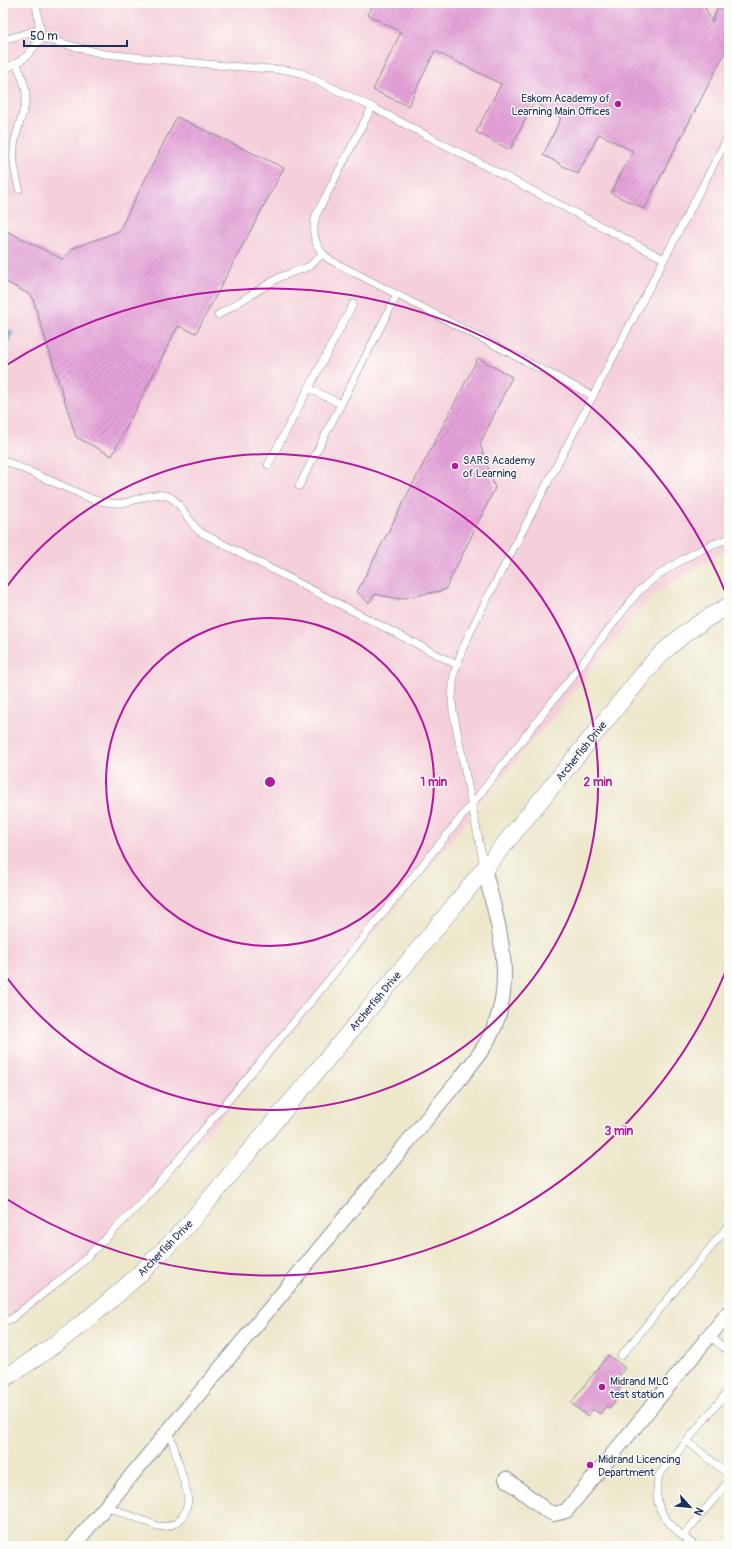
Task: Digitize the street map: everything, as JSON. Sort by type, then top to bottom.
[{"type":"street","name":"Archerfish Drive","points":[[3,1379],[58,1343],[98,1311],[144,1271],[169,1245],[193,1219],[379,997],[655,660],[691,629],[705,619],[729,606]]},
{"type":"street","points":[[73,1546],[459,1080],[489,1040],[499,1016],[504,988],[505,966],[500,930],[484,868]]},
{"type":"street","points":[[506,1479],[547,1511],[554,1514],[566,1511],[729,1312]]},
{"type":"lane","points":[[3,69],[17,64],[28,56],[41,38],[41,29],[36,3]]},
{"type":"lane","points":[[3,40],[41,29]]},
{"type":"lane","points":[[41,38],[104,54],[227,66],[294,70],[372,107],[664,259]]},
{"type":"lane","points":[[17,64],[26,92],[25,106],[18,127],[14,147],[14,169],[19,189]]},
{"type":"lane","points":[[372,107],[316,215],[313,227],[314,234],[322,254],[330,260],[593,396]]},
{"type":"lane","points":[[484,868],[453,710],[452,686],[454,674],[462,650],[476,620],[729,135]]},
{"type":"lane","points":[[218,315],[280,277],[312,265],[322,254]]},
{"type":"lane","points":[[299,486],[397,295]]},
{"type":"lane","points":[[268,465],[353,304]]},
{"type":"lane","points":[[308,388],[342,404]]},
{"type":"lane","points":[[3,460],[92,499],[106,503],[123,503],[154,496],[167,495],[177,503],[189,521],[200,532],[457,665]]},
{"type":"lane","points":[[3,1322],[11,1319],[77,1267],[145,1199],[309,1004],[472,804],[638,592],[656,577],[706,547],[729,539]]},
{"type":"lane","points":[[621,1356],[729,1225]]},
{"type":"lane","points":[[709,1335],[729,1352]]},
{"type":"lane","points":[[695,1546],[666,1520],[660,1512],[657,1502],[656,1488],[659,1475],[729,1390]]},
{"type":"lane","points":[[106,1506],[157,1526],[165,1527],[175,1524],[183,1516],[188,1506],[188,1496],[169,1430]]},
{"type":"lane","points":[[687,1441],[729,1475]]},
{"type":"lane","points":[[683,1536],[729,1481]]},
{"type":"shaded area","points":[[3,3],[729,3],[729,551],[722,552],[652,596],[487,796],[482,798],[470,813],[469,818],[202,1141],[91,1258],[3,1328]]},
{"type":"water","points":[[3,328],[13,332],[3,352]]},
{"type":"building","name":"Eskom Academy of Learning Main Offices","points":[[374,3],[703,3],[712,22],[718,7],[729,13],[729,45],[644,209],[611,193],[633,151],[599,134],[578,174],[543,155],[561,118],[534,102],[510,150],[476,132],[501,84],[435,51],[408,106],[373,90],[401,32],[368,15]]},
{"type":"building","points":[[177,117],[284,168],[196,333],[178,326],[112,456],[76,437],[32,296],[3,280],[3,229],[62,259],[71,249],[119,231]]},
{"type":"building","name":"SARS Academy of Learning","points":[[478,358],[512,377],[480,444],[495,488],[445,590],[399,599],[375,594],[369,603],[357,592]]},
{"type":"building","name":"Midrand MLC test station","points":[[608,1355],[625,1368],[618,1378],[624,1383],[618,1391],[621,1394],[609,1408],[606,1406],[600,1414],[593,1409],[587,1416],[571,1403]]},
{"type":"place","name":"Eskom Academy of Learning Main Offices","points":[[618,104]]},
{"type":"place","name":"SARS Academy of Learning","points":[[455,466]]},
{"type":"place","name":"Midrand MLC test station","points":[[602,1387]]},
{"type":"place","name":"Midrand Licencing Department","points":[[590,1465]]}]
